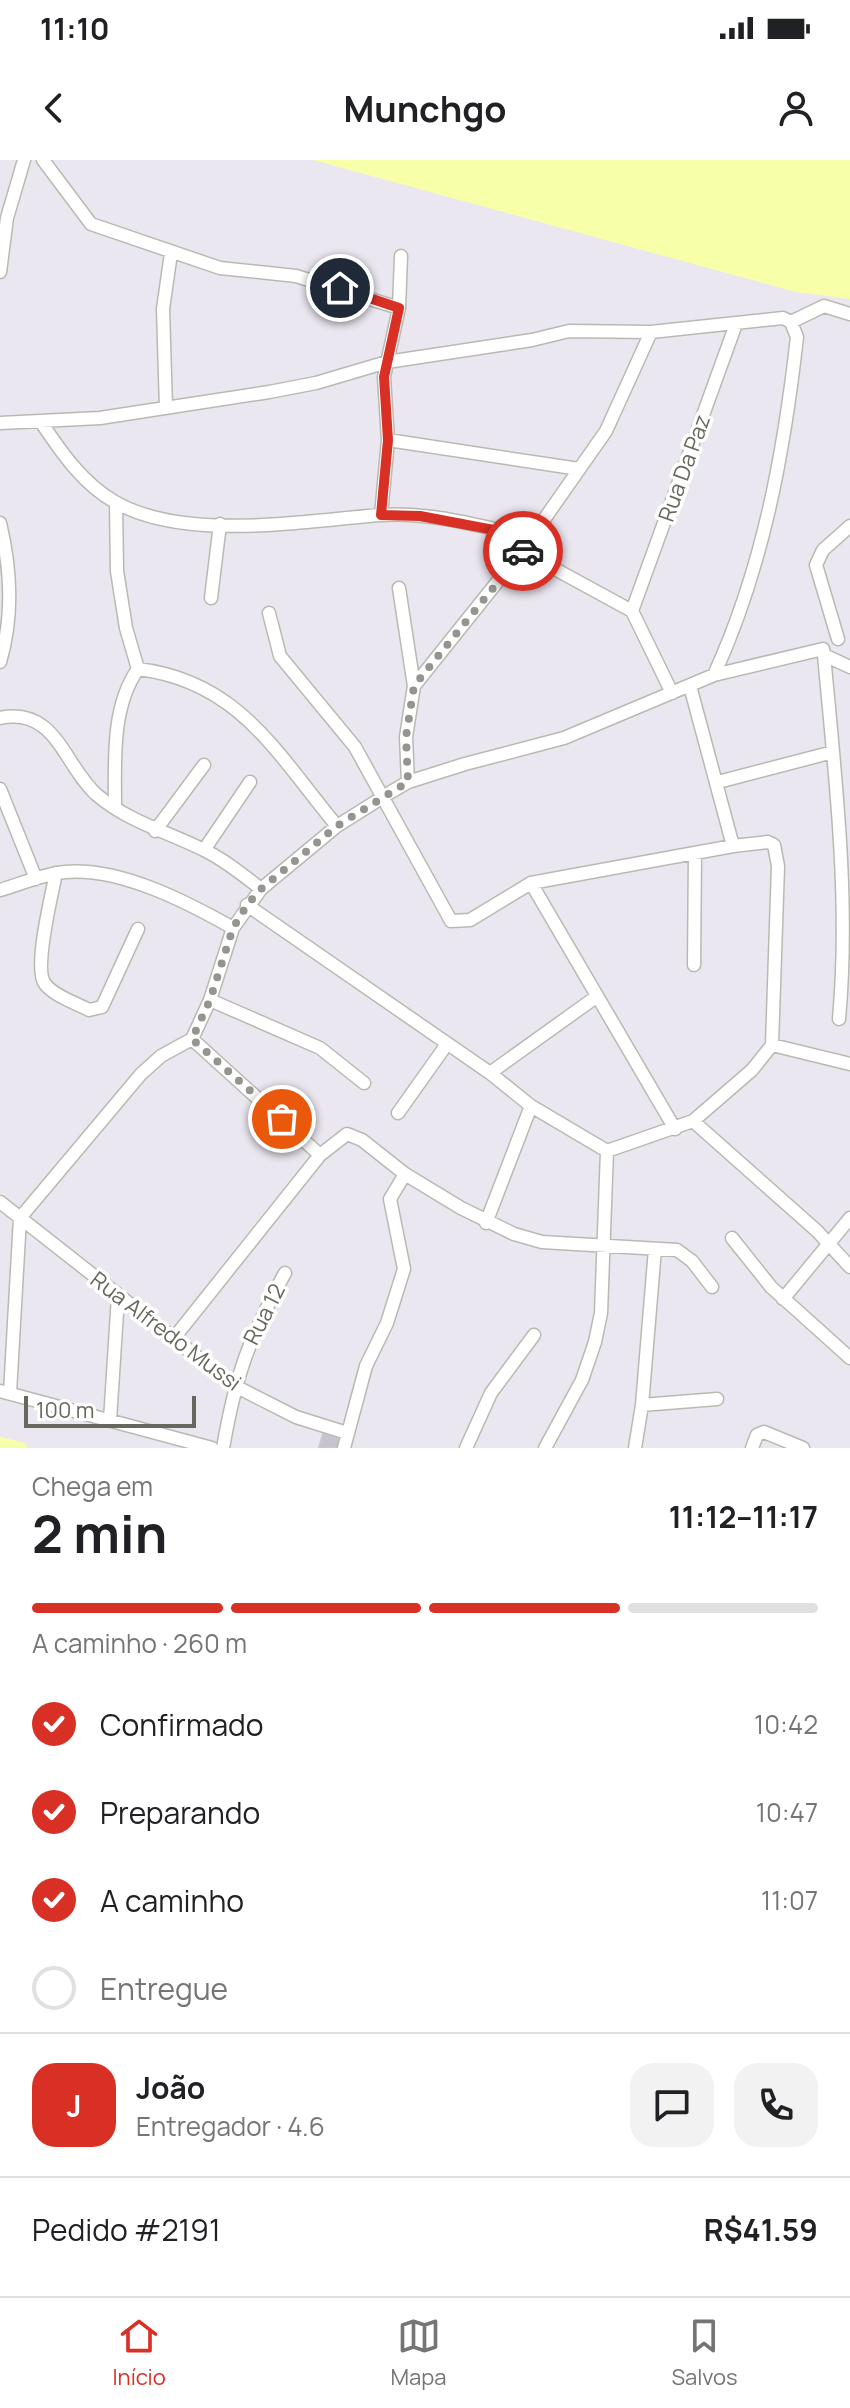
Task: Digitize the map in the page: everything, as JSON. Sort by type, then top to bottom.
[{"type":"street","points":[[0,272],[7,218],[24,160]]},
{"type":"street","points":[[43,160],[91,224],[233,271],[296,276],[399,308]]},
{"type":"street","points":[[166,408],[163,309],[171,253]]},
{"type":"street","points":[[381,515],[388,440],[387,362],[399,308],[401,256]]},
{"type":"street","points":[[791,322],[824,306],[850,314]]},
{"type":"street","points":[[0,423],[41,422],[166,408],[316,383],[387,362],[569,331],[651,332],[783,318],[791,322],[797,337],[782,455],[750,584],[714,675]]},
{"type":"street","name":"Rua Da Paz","points":[[632,611],[736,324]]},
{"type":"street","points":[[414,686],[522,551],[606,431],[651,332]]},
{"type":"street","points":[[41,422],[66,459],[90,484],[116,503],[175,520],[220,524],[332,521],[381,515],[420,516],[531,537]]},
{"type":"street","points":[[388,440],[579,469]]},
{"type":"street","points":[[115,807],[121,708],[127,686],[138,669],[126,628],[117,571],[116,503]]},
{"type":"street","points":[[0,523],[11,593],[9,624],[0,662]]},
{"type":"street","points":[[211,598],[220,524]]},
{"type":"street","points":[[212,1448],[5,1392],[20,1218],[141,1074],[161,1056],[192,1039],[210,1000],[233,928],[261,889],[337,826],[408,782],[564,738],[714,675],[824,652],[844,637],[816,565],[823,550],[850,526]]},
{"type":"street","points":[[522,551],[632,611],[672,693]]},
{"type":"street","points":[[399,588],[414,686],[406,737],[408,782]]},
{"type":"street","points":[[247,905],[490,1073],[531,1106],[607,1151],[693,1121],[752,1070],[772,1045],[776,849],[768,842],[531,883],[470,920],[451,921],[380,799],[355,747],[285,664],[277,649],[269,613]]},
{"type":"street","points":[[824,652],[850,667]]},
{"type":"street","points":[[824,652],[843,858],[845,963],[839,1019]]},
{"type":"street","points":[[138,669],[173,673],[192,680],[246,717],[337,826]]},
{"type":"street","points":[[690,686],[733,846]]},
{"type":"street","points":[[0,718],[22,716],[43,725],[58,740],[86,783],[115,807],[155,831],[204,850],[261,889]]},
{"type":"street","points":[[718,782],[833,752]]},
{"type":"street","points":[[155,831],[204,765]]},
{"type":"street","points":[[204,850],[250,782]]},
{"type":"street","points":[[0,789],[36,879]]},
{"type":"street","points":[[694,965],[695,853]]},
{"type":"street","points":[[56,873],[40,967],[45,985],[53,991],[89,1010],[102,1007],[138,929]]},
{"type":"street","points":[[0,890],[56,873],[82,873],[129,881],[183,900],[233,928]]},
{"type":"street","points":[[531,883],[675,1129]]},
{"type":"street","points":[[490,1073],[596,997]]},
{"type":"street","points":[[210,1000],[320,1048],[364,1083]]},
{"type":"street","points":[[192,1039],[320,1155]]},
{"type":"street","points":[[398,1113],[447,1044]]},
{"type":"street","points":[[772,1045],[850,1064]]},
{"type":"street","points":[[486,1223],[531,1106]]},
{"type":"street","points":[[693,1121],[831,1244],[850,1267]]},
{"type":"street","points":[[174,1338],[320,1155],[340,1136],[355,1135],[405,1174],[486,1223],[542,1242],[655,1249],[684,1254],[712,1287]]},
{"type":"street","points":[[545,1448],[582,1380],[595,1342],[601,1313],[607,1151]]},
{"type":"street","points":[[344,1448],[366,1366],[387,1323],[404,1269],[390,1199],[405,1174]]},
{"type":"street","name":"Rua Alfredo Mussi","points":[[0,1202],[233,1385],[296,1417],[347,1433]]},
{"type":"street","points":[[783,1299],[850,1218]]},
{"type":"street","points":[[732,1238],[783,1299],[850,1358]]},
{"type":"street","points":[[635,1448],[642,1405],[655,1249]]},
{"type":"street","name":"Rua 12","points":[[223,1448],[233,1385],[255,1329],[285,1273]]},
{"type":"street","points":[[110,1420],[118,1297]]},
{"type":"street","points":[[466,1448],[491,1393],[534,1335]]},
{"type":"street","points":[[642,1405],[717,1399]]},
{"type":"street","points":[[752,1448],[757,1435],[764,1432],[803,1448]]},
{"type":"shaded area","points":[[313,160],[850,160],[850,299],[796,292]]},
{"type":"building","points":[[323,1434],[341,1439],[339,1448],[319,1448]]},
{"type":"waterway","points":[[0,1443],[21,1448]]},
{"type":"way so far","points":[[282,1119],[192,1039],[216,985],[233,928],[261,889],[313,845],[337,826],[408,782],[406,737],[414,686],[523,551]]},
{"type":"route","points":[[340,288],[399,308],[384,377],[388,440],[381,515],[420,516],[531,537],[523,551]]}]
